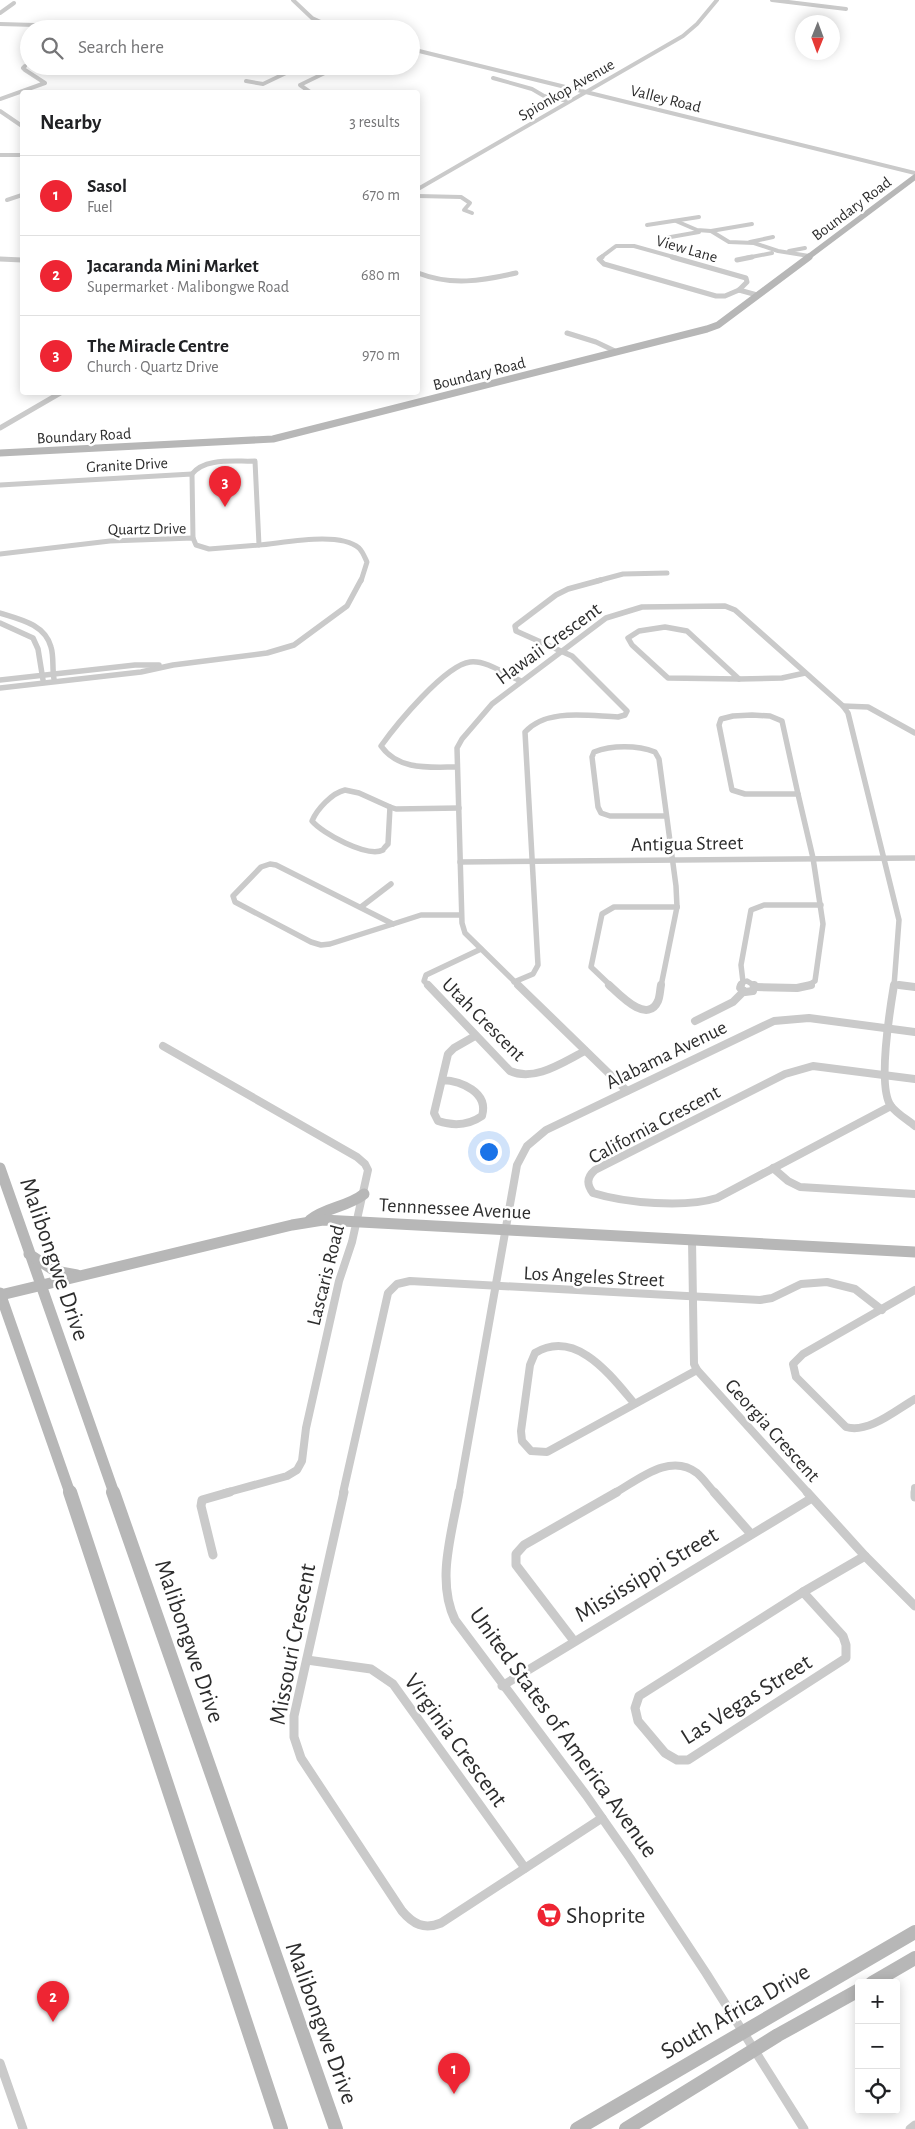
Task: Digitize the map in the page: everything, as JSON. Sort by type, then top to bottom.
[{"type":"street","points":[[293,0],[296,5],[316,20]]},
{"type":"street","name":"Spionkop Avenue","points":[[420,188],[686,34],[717,0]]},
{"type":"street","points":[[772,0],[846,9]]},
{"type":"street","points":[[0,13],[14,3]]},
{"type":"street","points":[[0,24],[20,25]]},
{"type":"street","name":"Valley Road","points":[[420,51],[915,173]]},
{"type":"street","points":[[506,72],[491,78],[532,89],[544,96],[568,101]]},
{"type":"street","points":[[25,90],[45,83],[35,75]]},
{"type":"street","points":[[246,81],[256,84],[266,83],[284,75]]},
{"type":"street","points":[[307,90],[300,85],[321,75]]},
{"type":"street","points":[[0,99],[20,92]]},
{"type":"street","points":[[0,111],[20,125]]},
{"type":"street","points":[[0,155],[20,155]]},
{"type":"street","name":"Boundary Road","points":[[0,453],[271,439],[712,328],[915,177]]},
{"type":"street","points":[[7,200],[20,196]]},
{"type":"street","points":[[420,196],[464,198],[470,203],[464,210],[472,213]]},
{"type":"street","points":[[647,225],[699,217]]},
{"type":"street","points":[[676,221],[695,230],[704,231],[752,224]]},
{"type":"street","points":[[665,238],[704,231]]},
{"type":"street","points":[[711,231],[729,242],[749,242],[773,237]]},
{"type":"street","points":[[749,242],[807,258]]},
{"type":"street","name":"View Lane","points":[[739,290],[748,282],[746,278],[627,245],[616,246],[604,252],[599,258],[600,262],[716,296],[725,296],[739,290],[758,294]]},
{"type":"street","points":[[768,248],[772,253]]},
{"type":"street","points":[[737,260],[805,248]]},
{"type":"street","points":[[0,259],[20,260]]},
{"type":"street","points":[[420,274],[452,281],[492,278],[516,273]]},
{"type":"street","points":[[567,333],[596,342],[617,352]]},
{"type":"street","points":[[0,428],[57,395]]},
{"type":"street","points":[[192,474],[195,468],[203,464],[255,461],[259,545]]},
{"type":"street","name":"Granite Drive","points":[[0,485],[192,474],[193,538]]},
{"type":"street","name":"Quartz Drive","points":[[0,554],[110,541],[193,538],[196,545],[209,549],[322,541],[344,542],[360,549],[368,562],[360,587],[347,606],[294,645],[267,653],[173,665]]},
{"type":"street","points":[[514,982],[533,974],[538,965],[524,739],[526,729],[534,722],[549,718],[618,717],[627,713],[624,707],[574,658],[517,632],[515,626],[556,595],[568,589],[623,574],[667,573]]},
{"type":"street","name":"Hawaii Crescent","points":[[627,1091],[465,933],[461,915],[458,748],[462,739],[489,706],[606,618],[648,607],[722,606],[736,610],[843,706],[849,715],[899,920],[888,1029],[885,1090],[891,1106]]},
{"type":"street","points":[[0,613],[28,623],[44,632],[51,646],[55,682]]},
{"type":"street","points":[[0,623],[33,638],[38,649],[41,676],[44,683]]},
{"type":"street","points":[[738,679],[683,629],[674,627],[653,628],[635,632],[628,638],[632,645],[668,678],[738,679],[782,678],[805,673]]},
{"type":"street","points":[[457,767],[411,766],[386,754],[381,746],[431,689],[464,664],[479,663],[521,681]]},
{"type":"street","points":[[0,680],[135,665],[173,665]]},
{"type":"street","points":[[0,688],[141,672],[173,665]]},
{"type":"street","points":[[843,706],[868,707],[915,733]]},
{"type":"street","points":[[756,987],[802,988],[811,986],[814,983],[823,924],[821,905],[813,858],[782,721],[765,715],[733,716],[721,719],[720,725],[732,790],[740,794],[798,794]]},
{"type":"street","points":[[665,816],[610,816],[601,813],[598,807],[592,758],[594,752],[604,749],[650,749],[655,752],[659,759],[665,816],[673,860],[677,906],[658,1002],[649,1009],[636,1008],[591,966],[602,914],[614,907],[677,906]]},
{"type":"street","points":[[390,808],[388,844],[385,849],[377,852],[369,852],[358,848],[317,828],[312,821],[314,816],[342,790],[354,791],[390,808],[459,808]]},
{"type":"street","name":"Antigua Street","points":[[460,862],[915,858]]},
{"type":"street","points":[[393,924],[280,866],[270,864],[261,867],[233,896],[235,902],[239,905],[311,942],[321,945],[330,944],[423,915],[461,915]]},
{"type":"street","points":[[361,907],[391,884]]},
{"type":"street","points":[[756,987],[752,992],[744,991],[739,987],[743,982],[741,965],[751,910],[764,906],[821,905]]},
{"type":"street","name":"Utah Crescent","points":[[481,949],[429,973],[424,981],[510,1071],[521,1076],[534,1075],[585,1051]]},
{"type":"street","points":[[743,982],[752,982],[756,987]]},
{"type":"street","points":[[894,984],[915,987]]},
{"type":"street","points":[[695,1021],[733,1002],[744,991]]},
{"type":"street","name":"Alabama Avenue","points":[[504,1229],[516,1166],[527,1146],[543,1132],[757,1028],[780,1020],[809,1018],[915,1032]]},
{"type":"street","points":[[442,1080],[460,1082],[472,1089],[483,1104],[484,1111],[482,1116],[465,1123],[449,1123],[436,1119],[434,1113],[442,1080],[449,1052],[475,1036]]},
{"type":"street","name":"Lascaris Road","points":[[163,1046],[361,1159],[368,1170],[357,1221],[339,1281],[306,1428],[301,1465],[294,1473],[287,1476],[202,1500],[201,1506],[214,1555]]},
{"type":"street","name":"California Crescent","points":[[886,1075],[813,1066],[797,1069],[595,1170],[589,1177],[588,1184],[593,1193],[600,1196],[701,1202],[717,1198],[891,1106]]},
{"type":"street","points":[[886,1075],[915,1079]]},
{"type":"street","points":[[891,1106],[915,1126]]},
{"type":"street","name":"Malibongwe Drive","points":[[0,1168],[336,2129]]},
{"type":"street","points":[[773,1168],[788,1181],[800,1186],[915,1194]]},
{"type":"street","points":[[309,1221],[323,1212],[353,1203],[364,1194]]},
{"type":"street","name":"Tennnessee Avenue","points":[[0,1294],[42,1287],[309,1221],[357,1221],[915,1252]]},
{"type":"street","name":"United States of America Avenue","points":[[504,1229],[448,1556],[444,1587],[447,1604],[454,1619],[602,1818],[659,1900],[756,2050],[804,2129]]},
{"type":"street","points":[[634,1403],[597,1361],[586,1353],[566,1347],[544,1348],[535,1353],[530,1365],[521,1442],[526,1450],[547,1452],[697,1370],[694,1364],[692,1240]]},
{"type":"street","points":[[29,1254],[55,1271],[88,1276]]},
{"type":"street","name":"Missouri Crescent","points":[[495,1286],[410,1281],[397,1284],[388,1293],[294,1716],[293,1733],[296,1748],[410,1920],[420,1926],[437,1925],[602,1818]]},
{"type":"street","name":"Los Angeles Street","points":[[495,1286],[760,1300],[772,1298],[800,1284],[827,1282],[855,1289],[882,1310]]},
{"type":"street","points":[[915,1290],[796,1358],[793,1364],[794,1374],[839,1422],[852,1429],[866,1428],[915,1399]]},
{"type":"street","points":[[0,1294],[52,1438],[282,2129]]},
{"type":"street","name":"Georgia Crescent","points":[[697,1370],[865,1556],[915,1606]]},
{"type":"street","points":[[574,1641],[516,1565],[516,1554],[524,1545],[654,1471],[674,1464],[689,1467],[698,1474],[751,1534]]},
{"type":"street","points":[[915,1488],[915,1497]]},
{"type":"street","name":"Mississippi Street","points":[[502,1686],[812,1498]]},
{"type":"street","name":"Las Vegas Street","points":[[803,1592],[843,1636],[846,1645],[846,1658],[688,1760],[673,1758],[665,1753],[638,1720],[636,1708],[639,1696],[803,1592],[865,1556]]},
{"type":"street","name":"Virginia Crescent","points":[[307,1660],[371,1669],[393,1684],[525,1868]]},
{"type":"street","name":"South Africa Drive","points":[[577,2129],[695,2059],[745,2033],[915,1932]]},
{"type":"street","points":[[879,1979],[915,1958]]},
{"type":"street","name":"South Africa Drive","points":[[626,2129],[855,1992]]},
{"type":"street","points":[[0,2063],[23,2129]]},
{"type":"street","points":[[910,2129],[915,2125]]},
{"type":"place","name":"The Miracle Centre","points":[[225,507]]},
{"type":"place","name":"Shoprite","points":[[549,1915]]},
{"type":"place","name":"Jacaranda Mini Market","points":[[53,2022]]},
{"type":"place","name":"Sasol","points":[[454,2094]]}]
